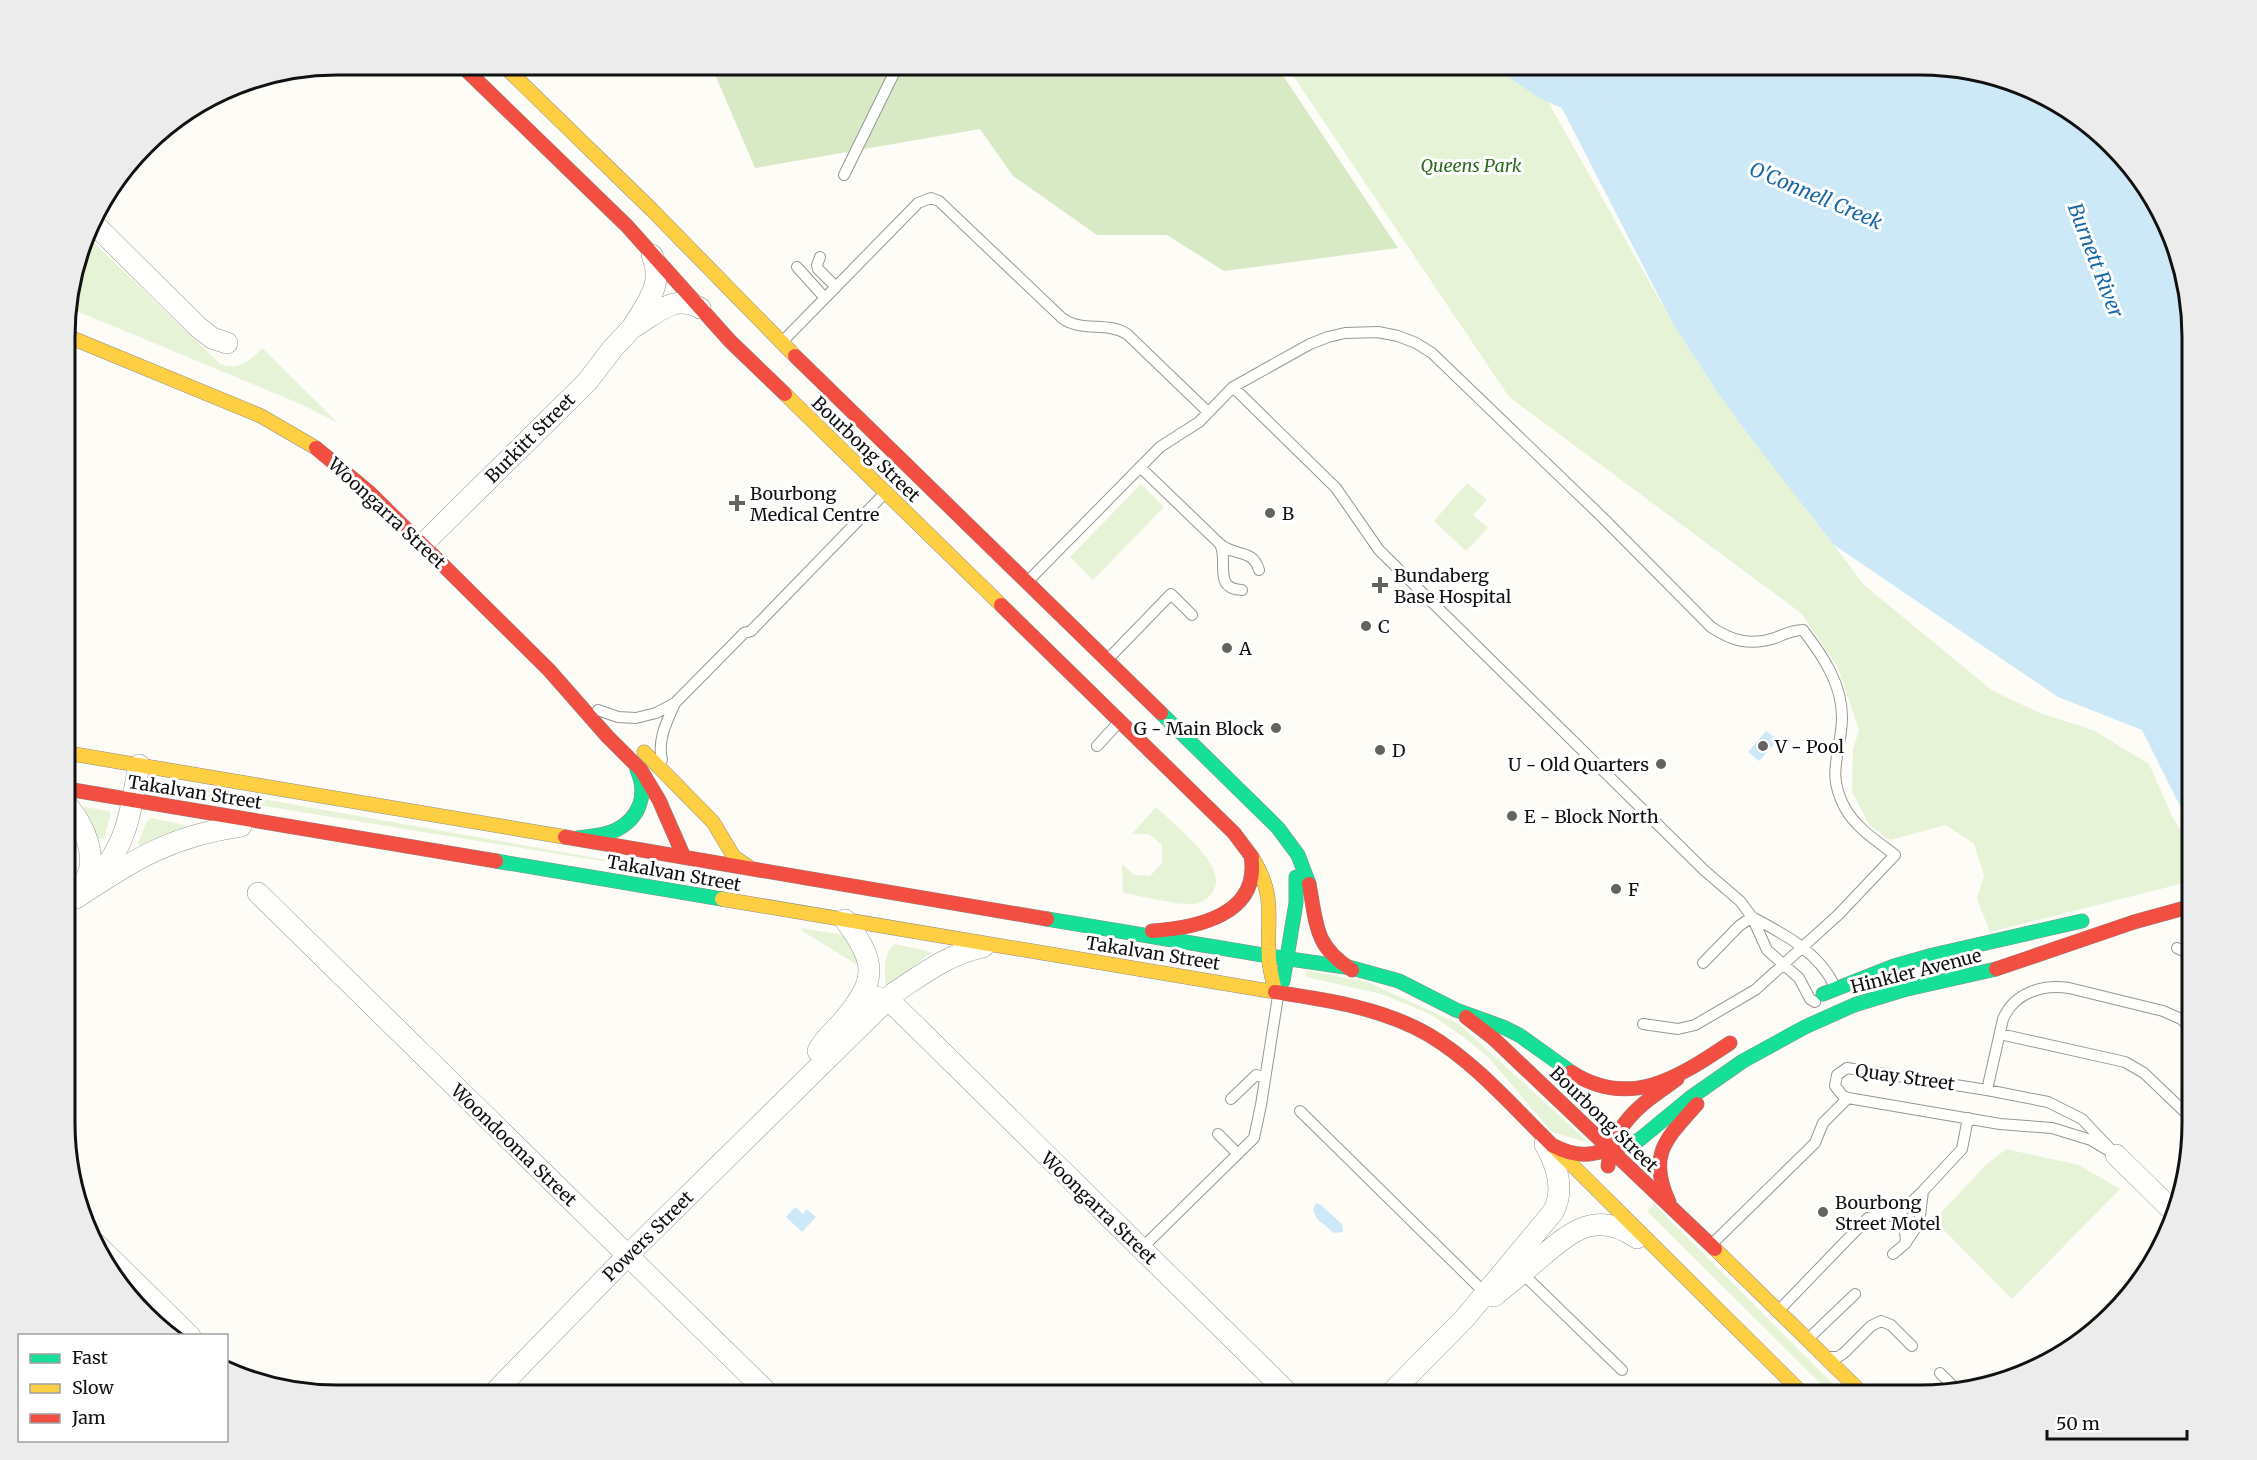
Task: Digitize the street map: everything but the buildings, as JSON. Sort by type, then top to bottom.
[{"type":"main road","name":"Bourbong Street","points":[[472,75],[645,246],[730,341],[886,493],[931,513],[1026,583],[1095,673],[1120,722],[1234,833],[1250,854],[1259,869],[1268,895],[1269,956],[1278,992]]},
{"type":"main road","name":"Bourbong Street","points":[[514,75],[663,220],[782,343],[931,513],[1095,673],[1278,827]]},
{"type":"main road","points":[[645,246],[635,225],[641,217],[650,214],[663,220]]},
{"type":"main road","points":[[705,314],[721,325],[734,321],[740,308],[736,297]]},
{"type":"main road","name":"Woongarra Street","points":[[75,339],[235,404],[286,430],[317,449],[343,470],[423,544],[549,670],[641,770],[659,800],[684,857],[696,877],[712,894],[729,900]]},
{"type":"main road","name":"Woongarra Street","points":[[549,670],[630,738],[713,822],[734,857],[750,867]]},
{"type":"main road","name":"Takalvan Street","points":[[75,754],[1269,956]]},
{"type":"main road","name":"Woongarra Street","points":[[578,838],[615,830],[636,814],[644,793],[640,775],[630,759]]},
{"type":"main road","name":"Takalvan Street","points":[[75,790],[1278,992]]},
{"type":"main road","points":[[1234,833],[1242,837],[1257,834],[1263,826],[1257,807]]},
{"type":"main road","points":[[1278,827],[1290,853],[1296,876],[1296,903],[1288,958],[1278,992],[1387,1016],[1428,1035],[1469,1064],[1794,1385]]},
{"type":"main road","points":[[1278,827],[1305,868],[1323,944],[1332,958],[1352,970]]},
{"type":"main road","points":[[1137,933],[1198,925],[1221,916],[1237,903],[1253,881],[1254,865],[1250,854]]},
{"type":"main road","name":"Hinkler Avenue","points":[[2120,912],[2182,902]]},
{"type":"main road","name":"Hinkler Avenue","points":[[1552,1146],[1567,1153],[1591,1155],[1639,1140],[1721,1076],[1769,1045],[1832,1014],[1882,996],[1993,970],[2182,904]]},
{"type":"main road","name":"Hinkler Avenue","points":[[1806,1002],[1835,988],[1894,966],[2097,917]]},
{"type":"main road","name":"Bourbong Street","points":[[1269,956],[1396,980],[1454,1009],[1493,1038],[1711,1245],[1854,1385]]},
{"type":"main road","points":[[1454,1009],[1503,1026],[1560,1067],[1602,1086],[1628,1089],[1653,1086],[1688,1071]]},
{"type":"main road","points":[[1619,1212],[1608,1181],[1610,1150],[1622,1123],[1688,1071],[1738,1038]]},
{"type":"main road","points":[[1673,1209],[1658,1179],[1657,1162],[1661,1150],[1674,1130],[1721,1076]]},
{"type":"street","points":[[99,229],[198,327],[212,338],[227,343]]},
{"type":"street","name":"Burkitt Street","points":[[423,544],[587,382],[632,328],[657,285],[657,269],[645,246]]},
{"type":"street","name":"Burkitt Street","points":[[632,328],[674,303],[688,302],[705,314]]},
{"type":"street","points":[[75,900],[110,863],[119,848],[133,801],[139,765]]},
{"type":"street","points":[[75,817],[83,829],[91,858],[90,870],[75,898]]},
{"type":"street","points":[[75,901],[127,865],[175,841],[221,829],[268,822]]},
{"type":"street","name":"Woondooma Street","points":[[258,893],[760,1385]]},
{"type":"street","points":[[845,920],[862,943],[868,957],[869,976],[862,995],[888,999]]},
{"type":"street","name":"Powers Street","points":[[502,1385],[627,1256],[888,999],[922,973],[944,960],[969,950],[992,945]]},
{"type":"street","name":"Powers Street","points":[[805,1079],[820,1047],[862,995]]},
{"type":"street","name":"Woongarra Street","points":[[888,999],[1280,1385]]},
{"type":"street","points":[[856,1030],[878,1021],[894,1018],[908,1020]]},
{"type":"street","points":[[1465,1318],[1484,1292],[1553,1212],[1557,1204],[1560,1193],[1555,1167],[1548,1149],[1535,1128]]},
{"type":"street","name":"Quay Street","points":[[2116,1155],[2168,1206]]},
{"type":"street","points":[[1399,1385],[1465,1318],[1575,1230],[1594,1225],[1616,1227],[1629,1232],[1666,1257]]},
{"type":"street","points":[[115,1262],[189,1334]]},
{"type":"lane","points":[[844,175],[893,75]]},
{"type":"lane","points":[[782,343],[918,203],[926,199],[934,200],[939,201],[1062,318],[1077,326],[1114,328],[1128,334],[1208,412]]},
{"type":"lane","points":[[820,257],[818,269],[836,287]]},
{"type":"lane","points":[[797,267],[825,298]]},
{"type":"lane","points":[[1026,583],[1160,447],[1199,422],[1233,387],[1310,344],[1328,337],[1361,331],[1378,332],[1416,343],[1447,366],[1711,627],[1726,637],[1752,643],[1793,630],[1803,630],[1829,668],[1839,697],[1842,719],[1835,770],[1840,796],[1852,819],[1895,855],[1838,915],[1755,990],[1695,1025],[1677,1029],[1643,1024]]},
{"type":"lane","points":[[1233,387],[1336,488],[1379,550],[1705,871],[1740,901],[1752,917],[1767,950],[1799,978],[1806,1002],[1832,1014],[1835,988],[1826,970],[1792,939],[1752,917]]},
{"type":"lane","points":[[1140,466],[1220,544],[1232,552],[1249,555],[1259,570]]},
{"type":"lane","points":[[598,710],[618,717],[636,718],[656,713],[675,703],[744,633],[751,631],[886,493]]},
{"type":"lane","points":[[1220,544],[1224,551],[1222,575],[1234,589],[1242,590]]},
{"type":"lane","points":[[1095,673],[1171,594],[1192,615]]},
{"type":"lane","points":[[675,703],[665,726],[661,747],[664,766],[676,784]]},
{"type":"lane","points":[[1097,746],[1120,722]]},
{"type":"lane","points":[[1703,963],[1739,926],[1752,917]]},
{"type":"lane","points":[[2177,948],[2182,950]]},
{"type":"lane","points":[[1987,1090],[2003,1019],[2013,1002],[2033,991],[2058,987],[2163,1011],[2182,1020]]},
{"type":"lane","points":[[1140,1249],[1254,1138],[1260,1076],[1278,992]]},
{"type":"lane","points":[[2000,1034],[2125,1062],[2144,1073],[2182,1109]]},
{"type":"lane","name":"Quay Street","points":[[1847,1068],[2048,1102],[2082,1119],[2116,1155],[2091,1140],[2052,1128],[2000,1124],[1848,1098],[1843,1096],[1835,1086],[1837,1075],[1847,1068]]},
{"type":"lane","points":[[1231,1099],[1260,1076]]},
{"type":"lane","points":[[1711,1245],[1815,1143],[1824,1123],[1848,1098]]},
{"type":"lane","points":[[1299,1111],[1484,1292]]},
{"type":"lane","points":[[1778,1311],[1864,1222],[1874,1216],[1901,1212],[1923,1191],[1962,1149],[1968,1118]]},
{"type":"lane","points":[[1218,1134],[1238,1154]]},
{"type":"lane","points":[[1893,1254],[1905,1244],[1919,1223],[1923,1191]]},
{"type":"lane","points":[[1888,1215],[1895,1217],[1902,1224],[1906,1235],[1905,1244]]},
{"type":"lane","points":[[1522,1273],[1622,1370]]},
{"type":"lane","points":[[1807,1340],[1855,1294]]},
{"type":"lane","points":[[1822,1354],[1828,1357],[1838,1357],[1871,1326],[1881,1321],[1891,1325],[1912,1346]]},
{"type":"lane","points":[[1940,1373],[1950,1383]]},
{"type":"green space","points":[[715,75],[1283,75],[1398,248],[1224,271],[1167,235],[1097,235],[1013,176],[980,129],[755,168]]},
{"type":"green space","name":"Queens Park","points":[[1293,75],[1538,75],[1537,82],[1673,324],[1716,390],[1864,585],[1993,691],[2040,713],[2093,730],[2149,764],[2182,833],[2182,884],[1990,932],[1977,899],[1984,875],[1974,844],[1946,825],[1890,840],[1870,826],[1852,792],[1853,749],[1859,730],[1838,668],[1801,613],[1509,397]]},
{"type":"green space","points":[[93,242],[220,364],[232,366],[243,364],[262,348],[338,423],[303,405],[77,311],[84,269]]},
{"type":"green space","points":[[1467,483],[1487,500],[1473,515],[1488,528],[1466,551],[1434,521]]},
{"type":"green space","points":[[1141,484],[1164,507],[1093,580],[1070,557]]},
{"type":"green space","points":[[183,785],[681,873],[161,789]]},
{"type":"green space","points":[[84,807],[109,811],[111,814],[104,838],[99,839],[96,836],[83,810]]},
{"type":"green space","points":[[1156,807],[1198,847],[1214,871],[1216,883],[1212,893],[1203,901],[1185,904],[1123,893],[1122,864],[1134,875],[1150,876],[1162,863],[1162,845],[1149,834],[1132,834]]},
{"type":"green space","points":[[151,818],[185,825],[185,828],[140,846],[138,843],[147,821]]},
{"type":"green space","points":[[802,928],[873,942],[868,957],[861,967],[802,931]]},
{"type":"green space","points":[[895,944],[932,952],[886,986],[886,957]]},
{"type":"green space","points":[[1306,970],[1370,983],[1459,1024],[1589,1143],[1552,1132],[1488,1057],[1430,1014],[1381,994],[1306,977]]},
{"type":"green space","points":[[2006,1149],[2079,1165],[2120,1189],[2012,1299],[1934,1220],[1987,1164]]},
{"type":"green space","points":[[1654,1204],[1834,1385],[1822,1385],[1647,1211]]},
{"type":"water","name":"Burnett River","points":[[1550,75],[1920,75],[1954,77],[2004,89],[2051,110],[2093,140],[2117,164],[2138,191],[2155,221],[2173,269],[2180,303],[2182,337],[2182,810],[2142,730],[2058,697],[1834,545],[1750,437],[1673,324],[1550,85]]},
{"type":"water","name":"V - Pool","points":[[1766,731],[1778,740],[1759,761],[1748,752]]},
{"type":"water","points":[[1316,1203],[1342,1224],[1343,1232],[1334,1233],[1317,1219],[1313,1210]]},
{"type":"water","points":[[795,1207],[803,1214],[807,1209],[816,1217],[802,1232],[786,1217]]},
{"type":"waterway","name":"O'Connell Creek","points":[[1535,75],[1550,85],[1590,102]]},
{"type":"traffic: fast","points":[[1161,713],[1278,828],[1298,855],[1309,884]]},
{"type":"traffic: fast","points":[[578,838],[611,832],[631,819],[642,796],[637,770]]},
{"type":"traffic: fast","points":[[496,861],[722,899]]},
{"type":"traffic: fast","points":[[1283,981],[1296,903],[1296,877]]},
{"type":"traffic: fast","points":[[1047,919],[1269,956]]},
{"type":"traffic: fast","points":[[1823,994],[1894,966],[1933,955],[2082,921]]},
{"type":"traffic: fast","points":[[1269,956],[1352,968],[1399,981],[1456,1010],[1519,1035],[1571,1072]]},
{"type":"traffic: fast","points":[[1619,1147],[1639,1140],[1690,1098],[1743,1061],[1805,1027],[1854,1005],[1903,990],[1996,969]]},
{"type":"traffic: slow","points":[[513,75],[651,209],[795,356]]},
{"type":"traffic: slow","points":[[75,339],[261,416],[316,448]]},
{"type":"traffic: slow","points":[[785,394],[1001,605]]},
{"type":"traffic: slow","points":[[644,752],[713,822],[734,857],[750,868]]},
{"type":"traffic: slow","points":[[75,754],[565,837]]},
{"type":"traffic: slow","points":[[1252,857],[1260,871],[1268,896],[1269,960],[1275,992]]},
{"type":"traffic: slow","points":[[722,899],[1275,992]]},
{"type":"traffic: slow","points":[[1552,1145],[1794,1385]]},
{"type":"traffic: slow","points":[[1715,1249],[1854,1385]]},
{"type":"traffic: jam","points":[[471,75],[627,226],[730,341],[785,394]]},
{"type":"traffic: jam","points":[[795,356],[1161,713]]},
{"type":"traffic: jam","points":[[316,448],[370,493],[549,670],[607,736],[641,770],[659,800],[684,857]]},
{"type":"traffic: jam","points":[[1001,605],[1234,833],[1252,857]]},
{"type":"traffic: jam","points":[[75,790],[496,861]]},
{"type":"traffic: jam","points":[[565,837],[1047,919]]},
{"type":"traffic: jam","points":[[1152,931],[1205,922],[1236,905],[1246,892],[1251,876],[1251,856]]},
{"type":"traffic: jam","points":[[1309,884],[1319,933],[1330,952],[1352,970]]},
{"type":"traffic: jam","points":[[1996,969],[2134,922],[2182,909]]},
{"type":"traffic: jam","points":[[1275,992],[1354,1006],[1393,1018],[1429,1035],[1478,1072],[1552,1145],[1578,1154],[1601,1152],[1619,1147]]},
{"type":"traffic: jam","points":[[1466,1017],[1493,1038],[1715,1249]]},
{"type":"traffic: jam","points":[[1571,1072],[1593,1083],[1614,1088],[1634,1088],[1673,1077],[1730,1043]]},
{"type":"traffic: jam","points":[[1608,1166],[1611,1150],[1623,1125],[1641,1106],[1677,1079]]},
{"type":"traffic: jam","points":[[1669,1202],[1660,1172],[1663,1148],[1676,1127],[1697,1104]]},
{"type":"place","name":"Bourbong Medical Centre","points":[[737,503]]},
{"type":"place","name":"B","points":[[1270,513]]},
{"type":"place","name":"Bundaberg Base Hospital","points":[[1380,585]]},
{"type":"place","name":"C","points":[[1366,626]]},
{"type":"place","name":"A","points":[[1227,648]]},
{"type":"place","name":"G - Main Block","points":[[1276,728]]},
{"type":"place","name":"V - Pool","points":[[1763,746]]},
{"type":"place","name":"D","points":[[1380,750]]},
{"type":"place","name":"U - Old Quarters","points":[[1661,764]]},
{"type":"place","name":"E - Block North","points":[[1512,816]]},
{"type":"place","name":"F","points":[[1616,889]]},
{"type":"place","name":"Bourbong Street Motel","points":[[1823,1212]]}]
